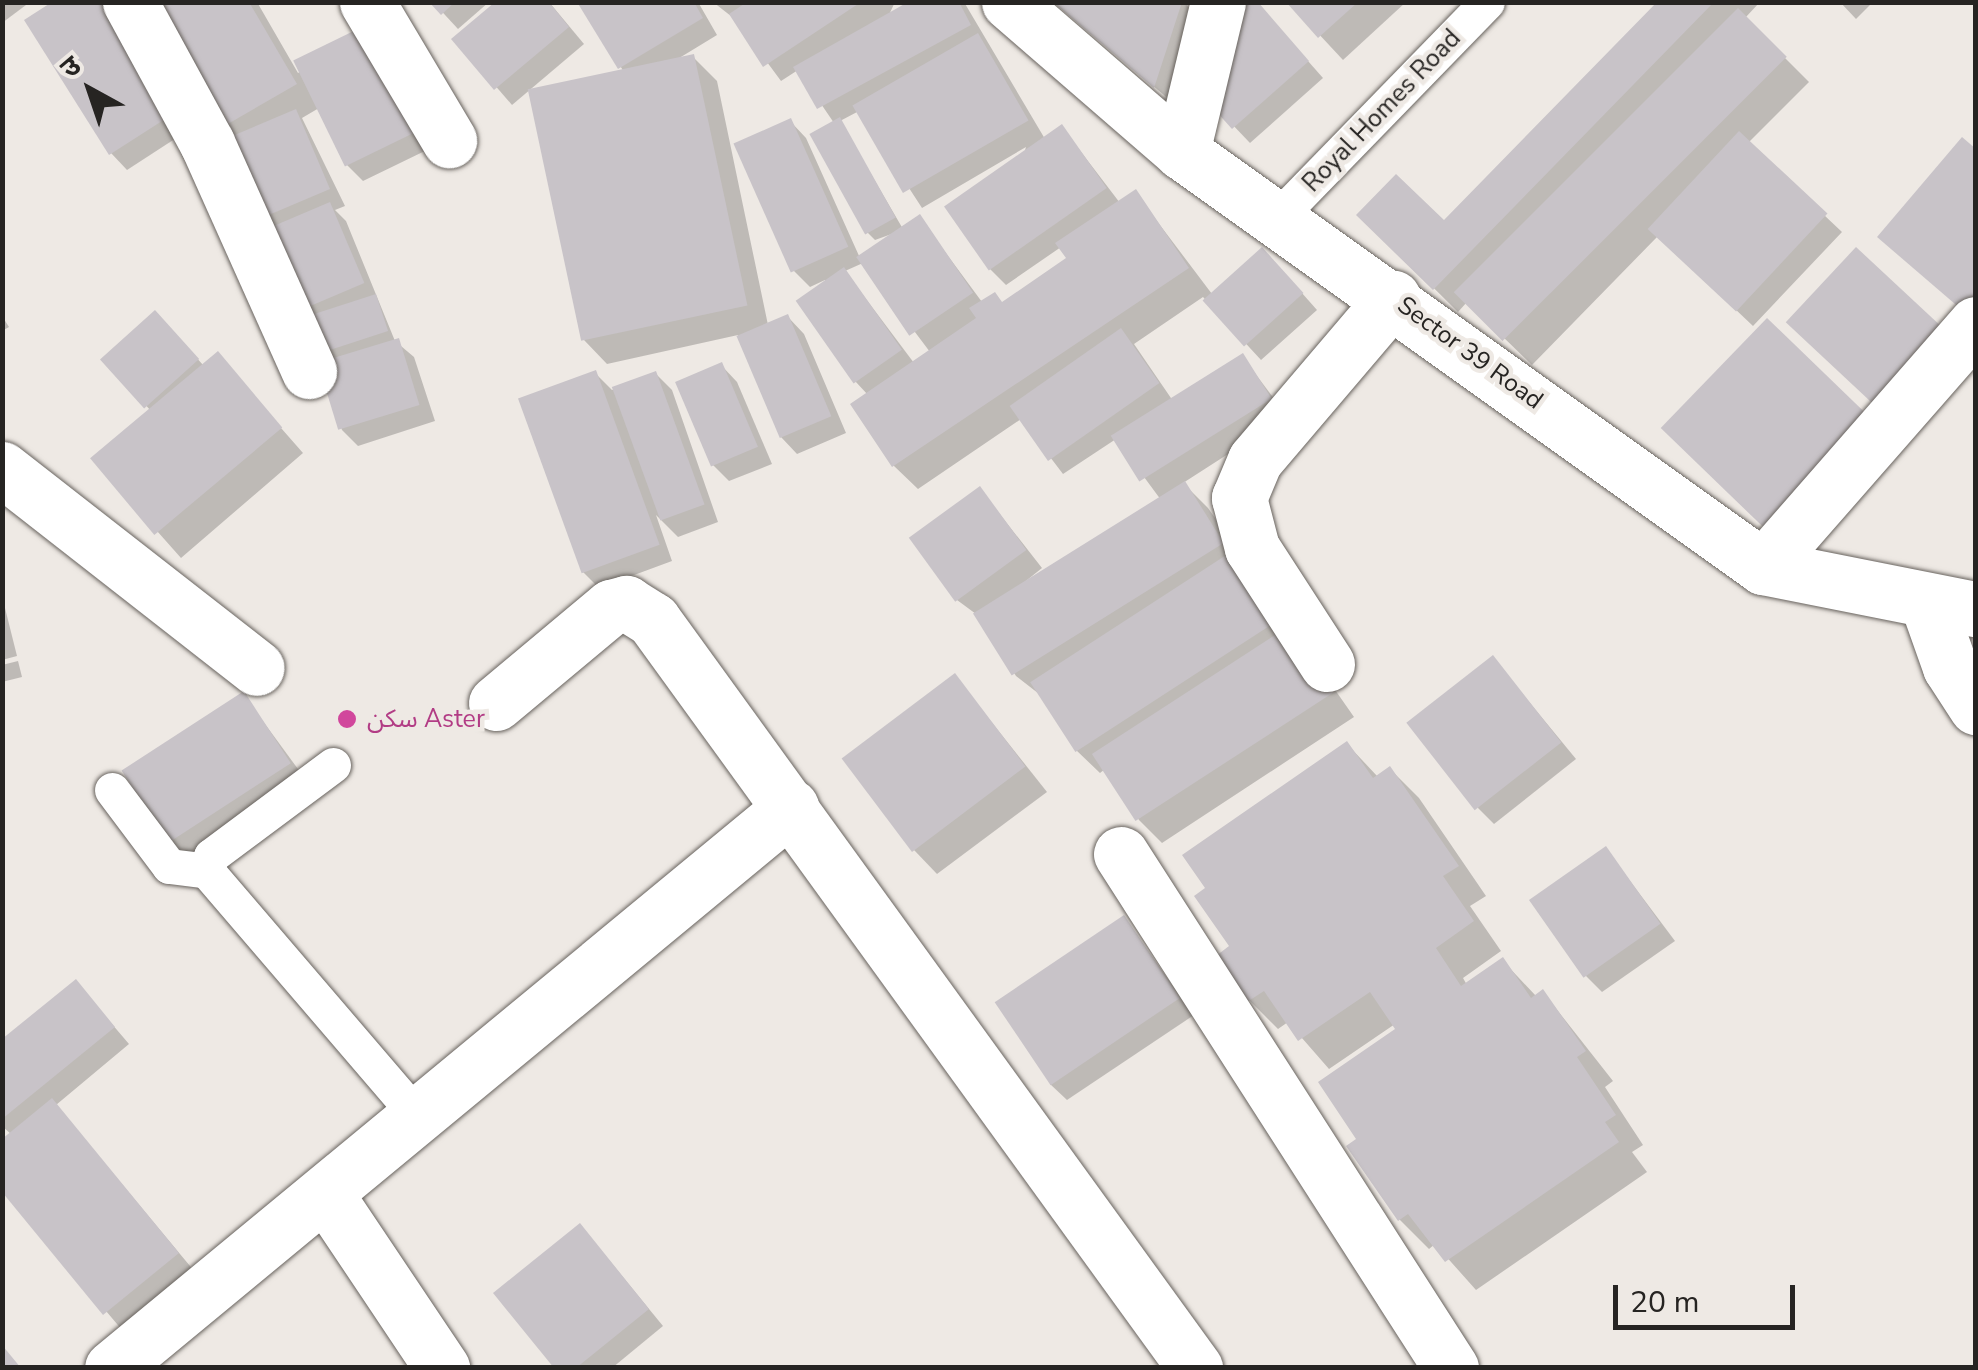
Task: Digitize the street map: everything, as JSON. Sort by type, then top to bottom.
[{"type":"street","points":[[130,2],[207,142],[309,371]]},
{"type":"street","points":[[367,2],[449,140]]},
{"type":"street","name":"Sector 39 Road","points":[[1009,2],[1182,152],[1393,298],[1763,567],[1951,605]]},
{"type":"street","points":[[1182,152],[1218,2]]},
{"type":"street","points":[[1327,664],[1252,548],[1239,498],[1255,460],[1393,298]]},
{"type":"street","points":[[1763,567],[1976,324]]},
{"type":"street","points":[[2,469],[257,668]]},
{"type":"street","points":[[1951,605],[1950,666],[1976,707]]},
{"type":"street","points":[[496,703],[611,607],[639,607],[791,807],[1196,1368]]},
{"type":"street","points":[[112,1368],[791,807]]},
{"type":"street","points":[[1121,854],[1450,1368]]},
{"type":"street","points":[[324,1193],[442,1368]]},
{"type":"lane","name":"Royal Homes Road","points":[[1277,218],[1487,2]]},
{"type":"lane","points":[[207,871],[211,856],[333,765]]},
{"type":"lane","points":[[112,790],[169,866],[207,871],[416,1115]]},
{"type":"building","points":[[52,2],[101,2],[173,114],[109,155],[24,20]]},
{"type":"building","points":[[144,2],[249,2],[297,84],[219,129]]},
{"type":"building","points":[[429,2],[455,2],[441,15]]},
{"type":"building","points":[[495,2],[549,2],[569,27],[494,90],[451,39]]},
{"type":"building","points":[[577,2],[694,2],[703,18],[618,69]]},
{"type":"building","points":[[747,2],[861,2],[763,67],[729,14]]},
{"type":"building","points":[[908,2],[959,2],[971,25],[817,109],[793,67]]},
{"type":"building","points":[[1053,2],[1182,2],[1154,88]]},
{"type":"building","points":[[1233,2],[1258,2],[1309,61],[1232,129],[1206,100]]},
{"type":"building","points":[[1286,2],[1358,2],[1318,38]]},
{"type":"building","points":[[1657,2],[1714,2],[1433,290],[1356,215],[1396,174],[1444,220]]},
{"type":"building","points":[[1738,8],[1787,57],[1503,341],[1454,292]]},
{"type":"building","points":[[366,25],[418,131],[345,167],[293,61]]},
{"type":"building","points":[[978,33],[1028,120],[903,193],[852,106]]},
{"type":"building","points":[[694,54],[747,305],[581,341],[528,89]]},
{"type":"building","points":[[296,109],[330,189],[255,221],[221,141]]},
{"type":"building","points":[[840,117],[896,218],[865,235],[809,134]]},
{"type":"building","points":[[791,118],[848,247],[791,272],[733,144]]},
{"type":"building","points":[[1062,124],[1107,188],[989,270],[944,207]]},
{"type":"building","points":[[1739,131],[1827,214],[1736,312],[1648,229]]},
{"type":"building","points":[[1962,137],[1976,149],[1976,294],[1962,310],[1877,237]]},
{"type":"building","points":[[1136,189],[1189,268],[892,467],[850,404],[976,318],[969,308],[995,292],[1002,302],[1066,258],[1055,243]]},
{"type":"building","points":[[330,202],[364,283],[294,313],[260,232]]},
{"type":"building","points":[[920,214],[973,293],[909,336],[856,257]]},
{"type":"building","points":[[1262,247],[1303,293],[1244,347],[1203,301]]},
{"type":"building","points":[[1856,247],[1944,329],[1874,404],[1786,322]]},
{"type":"building","points":[[844,267],[902,350],[854,384],[796,301]]},
{"type":"building","points":[[376,294],[388,331],[306,358],[294,321]]},
{"type":"building","points":[[155,310],[199,359],[144,409],[100,360]]},
{"type":"building","points":[[788,314],[831,416],[780,438],[736,336]]},
{"type":"building","points":[[1767,318],[1871,418],[1764,528],[1661,428]]},
{"type":"building","points":[[1121,328],[1159,383],[1048,461],[1010,406]]},
{"type":"building","points":[[399,338],[419,405],[338,430],[318,363]]},
{"type":"building","points":[[218,351],[282,428],[154,535],[90,458]]},
{"type":"building","points":[[1243,353],[1272,399],[1139,481],[1111,436]]},
{"type":"building","points":[[722,362],[758,447],[711,467],[675,382]]},
{"type":"building","points":[[596,370],[660,545],[582,573],[518,398]]},
{"type":"building","points":[[656,371],[705,504],[660,521],[612,387]]},
{"type":"building","points":[[1185,481],[1224,543],[1012,675],[973,613]]},
{"type":"building","points":[[980,486],[1026,550],[955,602],[909,538]]},
{"type":"building","points":[[1234,550],[1279,620],[1075,752],[1030,682]]},
{"type":"building","points":[[1289,626],[1333,693],[1135,821],[1092,754]]},
{"type":"building","points":[[1493,655],[1561,742],[1475,810],[1406,723]]},
{"type":"building","points":[[955,673],[1025,766],[912,852],[842,758]]},
{"type":"building","points":[[244,691],[291,763],[168,843],[122,771]]},
{"type":"building","points":[[1347,741],[1373,778],[1390,766],[1459,866],[1443,876],[1474,921],[1436,948],[1461,986],[1503,957],[1531,998],[1543,989],[1586,1051],[1577,1057],[1616,1115],[1605,1122],[1619,1142],[1445,1262],[1408,1214],[1398,1221],[1346,1146],[1356,1139],[1318,1082],[1395,1029],[1370,992],[1298,1041],[1264,991],[1247,1002],[1216,956],[1229,946],[1194,896],[1205,888],[1182,855]]},
{"type":"building","points":[[1606,846],[1660,924],[1583,978],[1529,900]]},
{"type":"building","points":[[1124,915],[1180,998],[1051,1085],[995,1002]]},
{"type":"building","points":[[76,979],[115,1027],[2,1119],[2,1039]]},
{"type":"building","points":[[52,1098],[179,1253],[103,1315],[2,1192],[2,1139]]},
{"type":"building","points":[[580,1223],[649,1309],[576,1368],[554,1368],[493,1293]]},
{"type":"building","points":[[2,1345],[21,1368],[2,1368]]},
{"type":"place","name":"سكن Aster","points":[[347,719]]}]
